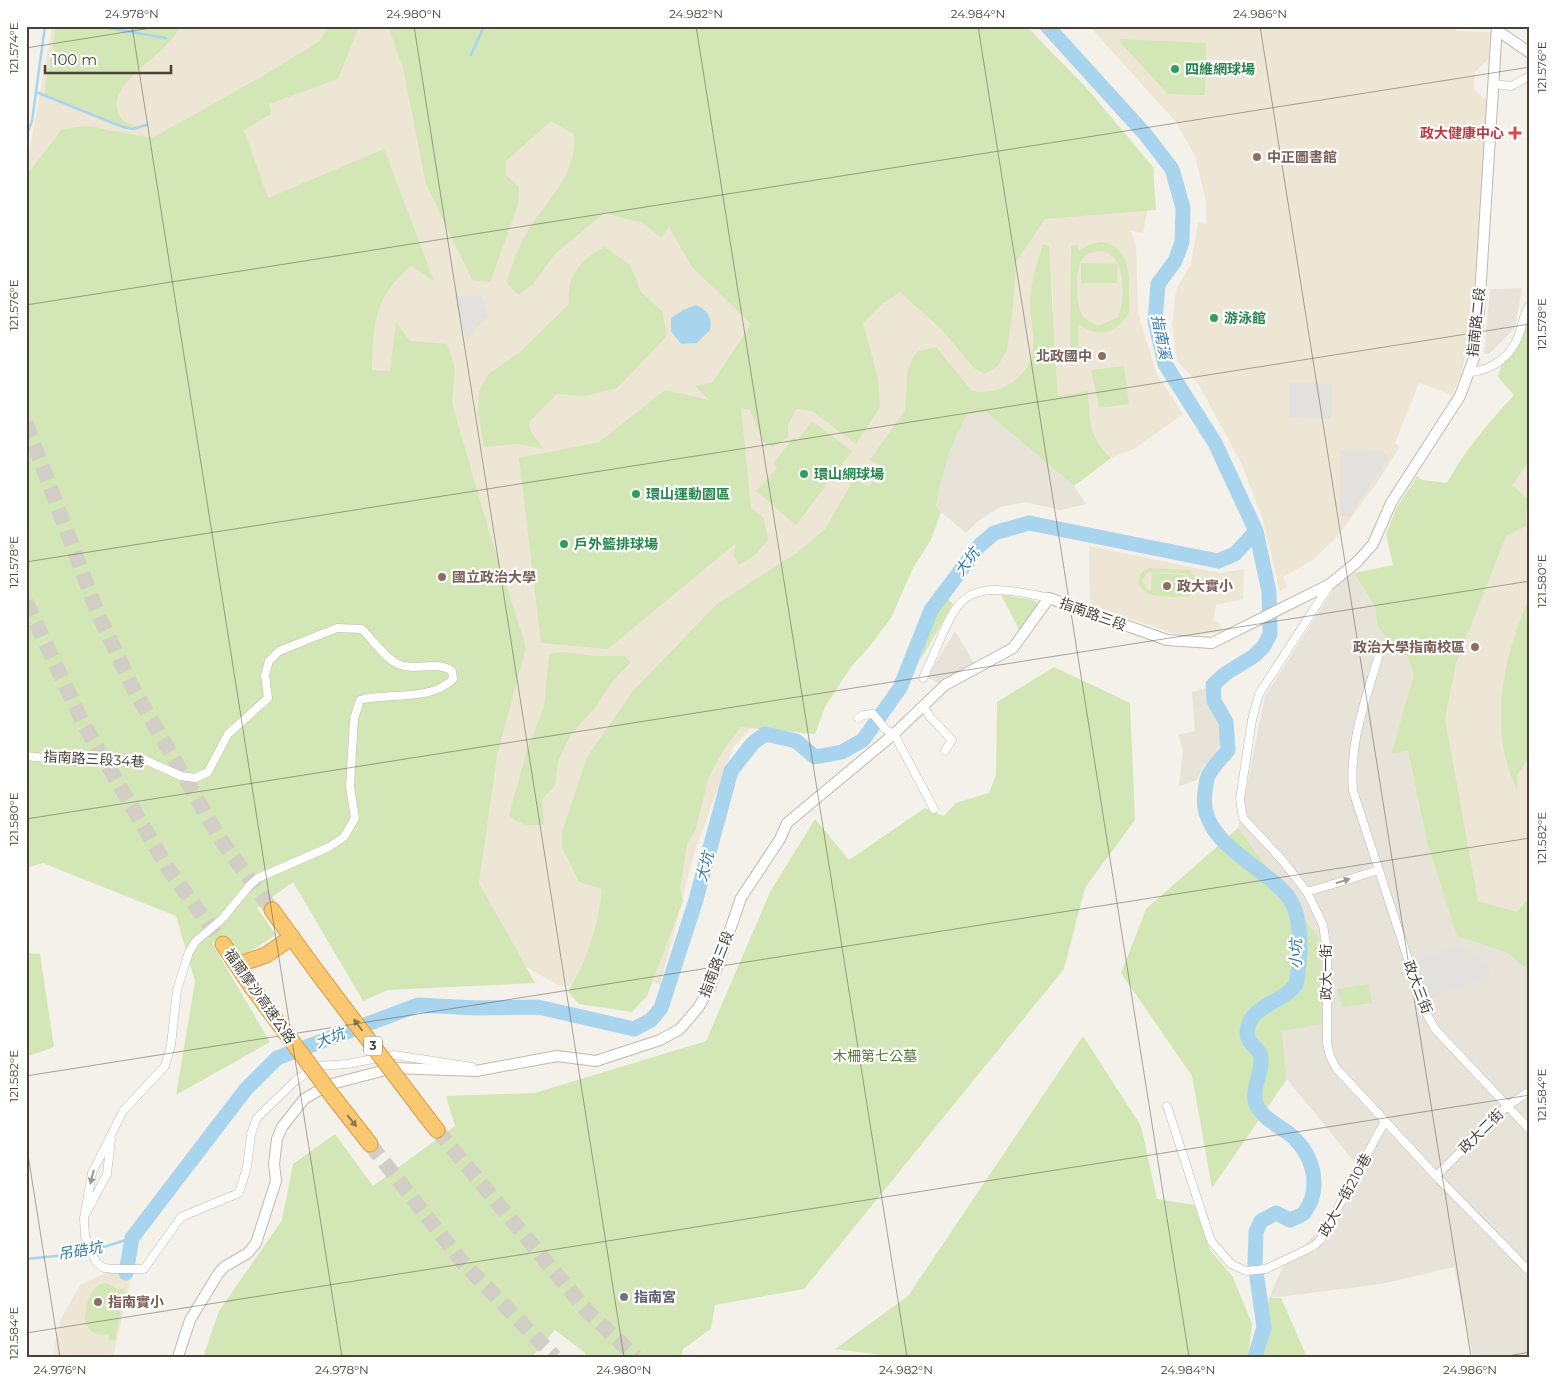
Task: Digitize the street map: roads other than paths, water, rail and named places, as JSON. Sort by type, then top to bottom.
[{"type":"highway","name":"3","points":[[272,910],[433,1125]]},
{"type":"highway","points":[[237,965],[266,955],[292,937]]},
{"type":"highway","name":"福爾摩沙高速公路","points":[[223,944],[251,986],[370,1144]]},
{"type":"street","points":[[1497,28],[1530,53]]},
{"type":"street","name":"指南路二段","points":[[1285,605],[1330,584],[1357,562],[1373,544],[1391,503],[1452,409],[1470,372],[1475,352],[1479,312],[1497,28]]},
{"type":"street","points":[[1494,84],[1511,86],[1530,76]]},
{"type":"street","points":[[1470,372],[1488,369],[1499,362],[1518,337],[1524,313],[1530,305]]},
{"type":"street","name":"政大一街","points":[[1330,584],[1266,680],[1259,694],[1252,720],[1240,799],[1243,818],[1283,861],[1307,892],[1326,935],[1326,1031],[1330,1056],[1336,1068],[1436,1176],[1516,1260],[1530,1272]]},
{"type":"street","points":[[923,678],[956,607],[969,594],[978,590],[1004,589],[1048,598]]},
{"type":"street","name":"指南路三段","points":[[178,1357],[190,1320],[218,1274],[224,1267],[248,1253],[256,1243],[276,1181],[274,1164],[277,1140],[282,1127],[304,1099],[328,1085],[393,1068],[458,1072],[493,1069],[558,1056],[596,1061],[660,1040],[680,1029],[698,1008],[710,988],[741,898],[780,839],[788,823],[890,732],[957,677],[1013,648],[1048,598],[1177,642],[1212,643],[1285,605]]},
{"type":"street","name":"指南路三段34巷","points":[[26,756],[72,761],[143,759],[181,776],[195,778],[212,767],[228,734],[268,698],[265,675],[268,661],[280,652],[337,628],[362,628],[389,658],[400,666],[445,666],[452,671],[453,679],[446,687],[418,695],[373,697],[360,700],[354,719],[350,787],[355,818],[344,837],[328,847],[258,878],[222,919],[196,941],[182,968],[177,990],[171,1045],[165,1066],[123,1111],[110,1139],[98,1156],[92,1173],[84,1218],[85,1236],[94,1258],[104,1268],[136,1270],[144,1268],[181,1217],[239,1193],[247,1167],[251,1134],[257,1118],[296,1080],[319,1066],[347,1064],[394,1054],[493,1069]]},
{"type":"street","name":"政大三街","points":[[1379,655],[1358,724],[1351,767],[1353,791],[1425,1011],[1435,1029],[1530,1130]]},
{"type":"street","points":[[923,705],[930,717],[952,740],[945,752]]},
{"type":"street","points":[[858,718],[863,715],[873,714],[890,732],[934,809]]},
{"type":"street","points":[[1307,892],[1379,870]]},
{"type":"street","name":"政大二街","points":[[1436,1176],[1507,1106],[1530,1091]]},
{"type":"street","name":"政大一街210巷","points":[[1167,1106],[1211,1241],[1231,1264],[1250,1272],[1266,1269],[1314,1246],[1321,1239],[1385,1121]]},
{"type":"street","name":"指南路三段34巷","points":[[84,1218],[107,1174],[110,1139]]},
{"type":"water","points":[[696,305],[708,314],[711,322],[710,330],[697,343],[681,344],[671,331],[671,318],[683,310]]},
{"type":"waterway","points":[[26,137],[32,121],[45,26]]},
{"type":"waterway","points":[[97,26],[166,38]]},
{"type":"waterway","points":[[471,55],[484,26]]},
{"type":"waterway","name":"小坑","points":[[1047,26],[1145,134],[1172,169],[1183,208],[1182,242],[1175,261],[1158,284],[1155,321],[1165,364],[1215,443],[1256,531],[1269,592],[1270,634],[1264,646],[1254,656],[1225,674],[1213,685],[1214,701],[1226,722],[1228,750],[1209,774],[1205,792],[1205,809],[1211,825],[1234,851],[1287,895],[1299,926],[1300,950],[1296,984],[1283,996],[1259,1010],[1249,1024],[1247,1034],[1249,1041],[1259,1052],[1261,1059],[1255,1090],[1258,1108],[1266,1118],[1292,1136],[1302,1148],[1311,1166],[1314,1186],[1313,1195],[1303,1214],[1290,1220],[1276,1213],[1261,1221],[1256,1232],[1255,1264],[1264,1327],[1255,1357]]},
{"type":"waterway","points":[[36,92],[123,127],[133,129],[146,125]]},
{"type":"waterway","name":"大坑","points":[[126,1273],[132,1238],[246,1089],[277,1058],[418,1005],[476,1008],[538,1007],[634,1029],[651,1020],[661,1008],[695,903],[731,771],[753,743],[765,734],[796,741],[815,757],[842,752],[863,740],[900,688],[931,610],[979,546],[994,533],[1029,523],[1218,561],[1235,554],[1256,531]]},
{"type":"waterway","name":"吊硞坑","points":[[26,1259],[85,1253],[132,1238]]},
{"type":"tunnel","points":[[26,423],[98,614],[134,690],[221,840],[272,910]]},
{"type":"tunnel","points":[[26,602],[83,723],[169,870],[223,944]]},
{"type":"tunnel","points":[[437,1130],[588,1312],[636,1357]]},
{"type":"tunnel","points":[[370,1144],[464,1264],[555,1357]]},
{"type":"place","name":"四維網球場","points":[[1175,69]]},
{"type":"place","name":"政大健康中心","points":[[1515,133]]},
{"type":"place","name":"中正圖書館","points":[[1257,157]]},
{"type":"place","name":"游泳館","points":[[1214,318]]},
{"type":"place","name":"北政國中","points":[[1102,356]]},
{"type":"place","name":"環山網球場","points":[[804,474]]},
{"type":"place","name":"環山運動園區","points":[[636,494]]},
{"type":"place","name":"戶外籃排球場","points":[[564,544]]},
{"type":"place","name":"國立政治大學","points":[[442,577]]},
{"type":"place","name":"政大實小","points":[[1167,586]]},
{"type":"place","name":"政治大學指南校區","points":[[1475,647]]},
{"type":"place","name":"指南宮","points":[[624,1297]]},
{"type":"place","name":"指南實小","points":[[98,1302]]},
{"type":"water label","name":"指南溪","points":[[1161,337]]},
{"type":"park label","name":"木柵第七公墓","points":[[875,1056]]}]
